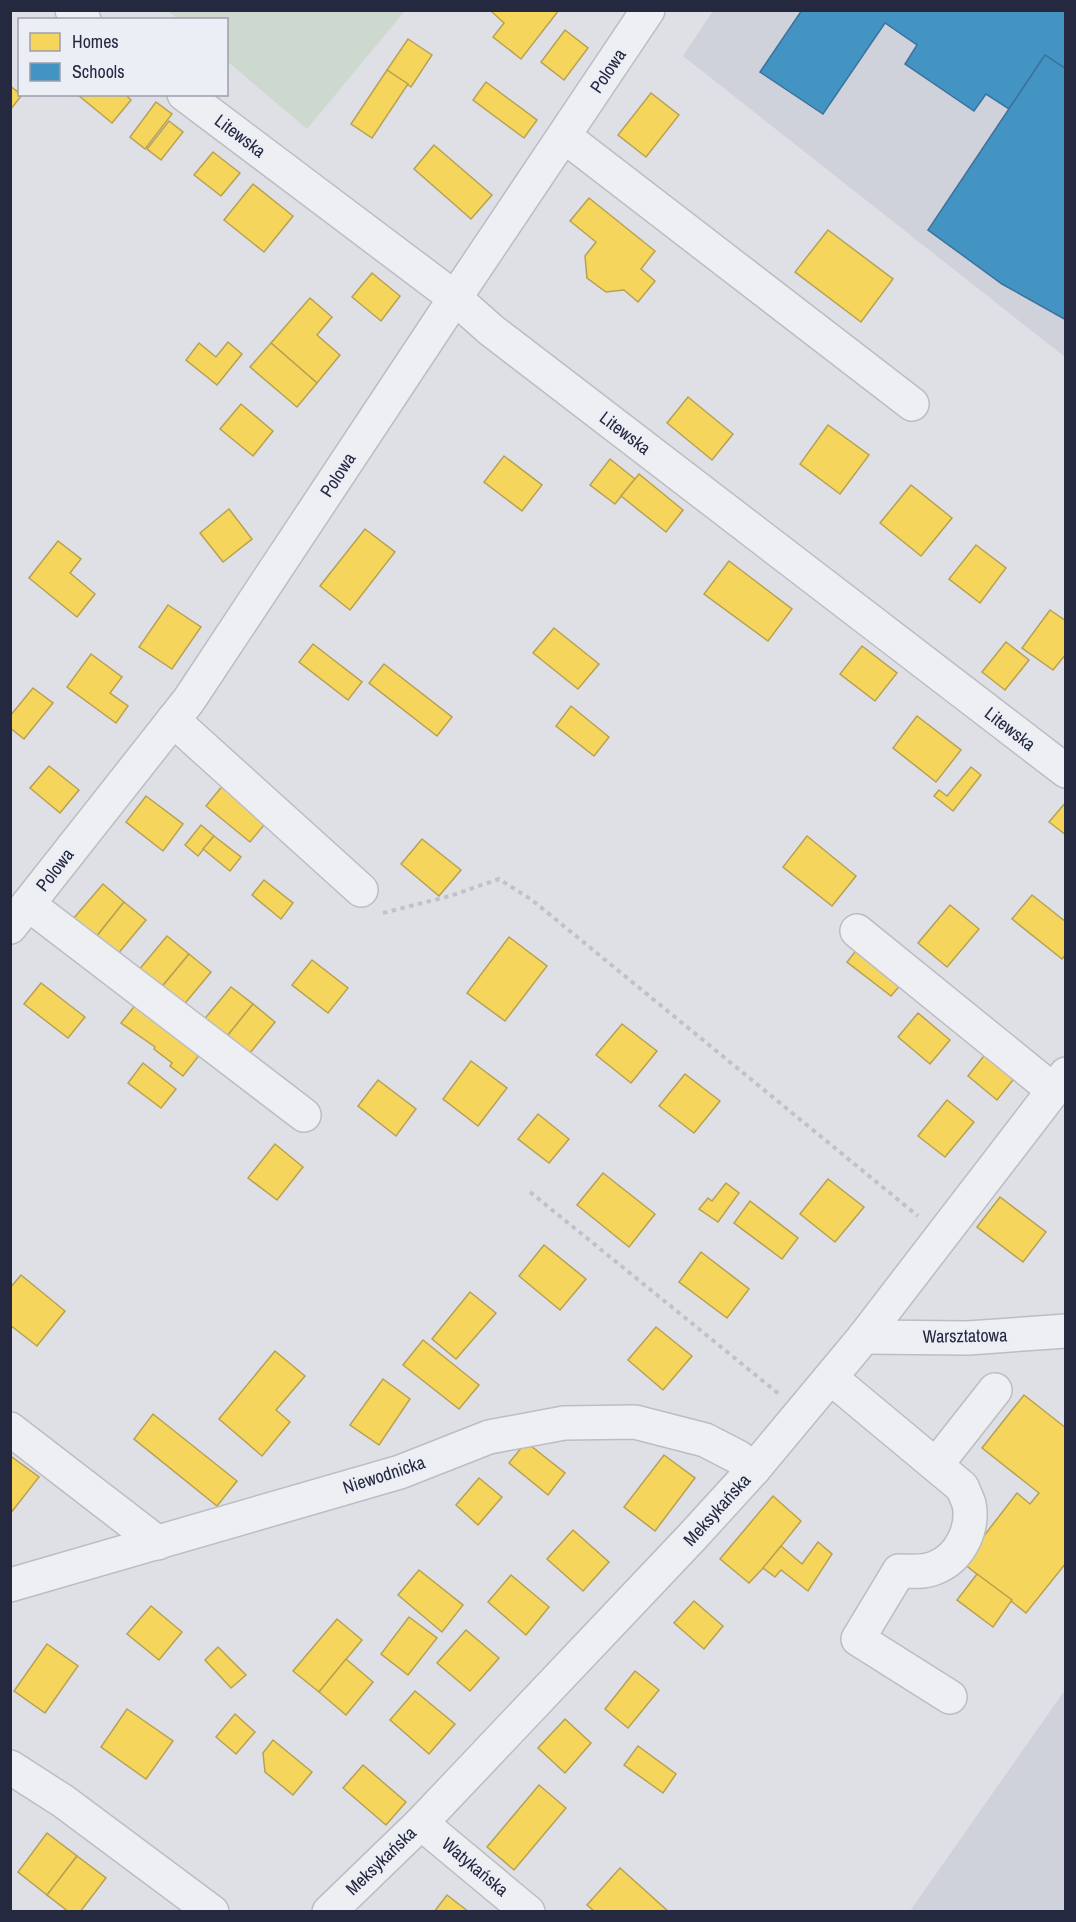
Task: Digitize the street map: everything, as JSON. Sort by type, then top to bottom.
[{"type":"street","name":"Polowa","points":[[20,916],[196,690],[648,10]]},
{"type":"street","name":"Litewska","points":[[187,96],[455,298],[491,330],[1065,771]]},
{"type":"street","points":[[564,136],[912,404]]},
{"type":"street","points":[[173,720],[361,890]]},
{"type":"street","points":[[20,916],[304,1115]]},
{"type":"street","points":[[857,932],[1059,1082]]},
{"type":"street","name":"Meksykańska","points":[[329,1911],[421,1823],[754,1469],[864,1337],[1059,1082]]},
{"type":"street","name":"Warsztatowa","points":[[864,1337],[968,1338],[1065,1331]]},
{"type":"street","points":[[831,1378],[962,1486],[969,1504],[969,1523],[963,1542],[952,1557],[937,1567],[918,1572],[899,1571],[858,1639],[950,1697]]},
{"type":"street","points":[[936,1465],[995,1390]]},
{"type":"street","name":"Niewodnicka","points":[[10,1585],[38,1575],[158,1543],[400,1472],[489,1437],[564,1423],[635,1422],[705,1440],[738,1457],[754,1469]]},
{"type":"street","points":[[10,1429],[158,1543]]},
{"type":"street","points":[[10,1767],[63,1801],[212,1911]]},
{"type":"street","name":"Watykańska","points":[[421,1823],[528,1911]]},
{"type":"path","points":[[361,890],[384,913],[450,896],[499,879],[532,900],[942,1235]]},
{"type":"path","points":[[530,1192],[802,1412]]},
{"type":"shaded area","points":[[167,11],[405,11],[307,129],[228,62],[228,18],[177,18]]},
{"type":"shaded area","points":[[713,11],[1065,11],[1065,357],[683,56]]},
{"type":"shaded area","points":[[1065,1690],[1065,1911],[910,1911],[931,1881]]},
{"type":"building: Homes","points":[[490,10],[559,10],[521,59],[493,37],[504,23]]},
{"type":"building: Homes","points":[[565,30],[588,48],[564,80],[541,62]]},
{"type":"building: Homes","points":[[408,39],[432,55],[411,87],[387,70]]},
{"type":"building: Homes","points":[[387,70],[408,84],[372,138],[351,124]]},
{"type":"building: Homes","points":[[486,82],[537,120],[524,138],[473,100]]},
{"type":"building: Homes","points":[[10,86],[18,92],[18,96],[21,96],[10,110]]},
{"type":"building: Homes","points":[[651,93],[679,115],[646,157],[618,135]]},
{"type":"building: Homes","points":[[79,96],[127,96],[131,100],[112,123]]},
{"type":"building: Homes","points":[[156,102],[172,114],[145,149],[130,137]]},
{"type":"building: Homes","points":[[169,121],[183,132],[161,160],[147,149]]},
{"type":"building: Homes","points":[[434,145],[492,195],[471,219],[414,169]]},
{"type":"building: Homes","points":[[213,152],[240,173],[221,196],[194,175]]},
{"type":"building: Homes","points":[[253,184],[293,216],[264,252],[224,220]]},
{"type":"building: Homes","points":[[589,198],[655,251],[641,269],[655,281],[638,302],[624,290],[606,292],[587,278],[585,256],[596,242],[570,221]]},
{"type":"building: Homes","points":[[828,230],[893,279],[861,322],[795,272]]},
{"type":"building: Homes","points":[[372,273],[400,296],[381,321],[352,297]]},
{"type":"building: Homes","points":[[310,298],[332,317],[317,335],[340,355],[317,383],[271,343]]},
{"type":"building: Homes","points":[[228,342],[242,354],[217,385],[186,360],[199,343],[216,357]]},
{"type":"building: Homes","points":[[271,343],[317,383],[297,407],[250,367]]},
{"type":"building: Homes","points":[[688,397],[733,434],[712,460],[667,423]]},
{"type":"building: Homes","points":[[241,404],[273,431],[253,456],[220,429]]},
{"type":"building: Homes","points":[[828,425],[869,455],[840,494],[800,464]]},
{"type":"building: Homes","points":[[504,456],[542,485],[522,511],[484,482]]},
{"type":"building: Homes","points":[[610,459],[635,479],[615,504],[590,485]]},
{"type":"building: Homes","points":[[639,474],[683,510],[666,532],[621,496]]},
{"type":"building: Homes","points":[[911,485],[952,518],[921,556],[880,523]]},
{"type":"building: Homes","points":[[229,509],[252,539],[223,562],[200,533]]},
{"type":"building: Homes","points":[[365,529],[395,552],[350,610],[320,586]]},
{"type":"building: Homes","points":[[58,541],[81,559],[70,573],[95,594],[77,617],[29,578]]},
{"type":"building: Homes","points":[[976,545],[1006,568],[980,603],[949,579]]},
{"type":"building: Homes","points":[[729,561],[792,609],[768,641],[704,594]]},
{"type":"building: Homes","points":[[168,605],[201,627],[172,669],[139,647]]},
{"type":"building: Homes","points":[[1050,610],[1066,621],[1066,654],[1053,670],[1022,648]]},
{"type":"building: Homes","points":[[554,628],[599,664],[578,689],[533,653]]},
{"type":"building: Homes","points":[[1006,642],[1029,660],[1005,690],[982,672]]},
{"type":"building: Homes","points":[[313,644],[362,682],[348,700],[299,662]]},
{"type":"building: Homes","points":[[862,646],[897,673],[875,701],[840,674]]},
{"type":"building: Homes","points":[[91,654],[122,677],[110,693],[128,706],[116,723],[67,687]]},
{"type":"building: Homes","points":[[384,664],[452,717],[437,736],[369,683]]},
{"type":"building: Homes","points":[[33,688],[53,703],[24,739],[10,728],[10,716]]},
{"type":"building: Homes","points":[[571,706],[609,737],[594,756],[556,726]]},
{"type":"building: Homes","points":[[917,716],[961,750],[936,782],[893,748]]},
{"type":"building: Homes","points":[[49,766],[79,790],[60,813],[30,788]]},
{"type":"building: Homes","points":[[971,767],[981,775],[953,811],[934,796],[939,790],[947,796]]},
{"type":"building: Homes","points":[[224,784],[268,820],[250,842],[206,806]]},
{"type":"building: Homes","points":[[146,796],[183,824],[163,851],[126,822]]},
{"type":"building: Homes","points":[[1066,802],[1066,835],[1049,822]]},
{"type":"building: Homes","points":[[201,825],[214,836],[198,856],[185,845]]},
{"type":"building: Homes","points":[[214,836],[241,857],[230,871],[203,849]]},
{"type":"building: Homes","points":[[807,836],[856,876],[832,906],[783,867]]},
{"type":"building: Homes","points":[[422,839],[461,870],[439,896],[401,864]]},
{"type":"building: Homes","points":[[264,880],[293,903],[281,919],[252,895]]},
{"type":"building: Homes","points":[[103,884],[124,902],[96,937],[73,919]]},
{"type":"building: Homes","points":[[1032,895],[1066,922],[1066,954],[1062,959],[1012,919]]},
{"type":"building: Homes","points":[[124,902],[146,920],[117,955],[96,937]]},
{"type":"building: Homes","points":[[950,905],[979,929],[947,967],[918,943]]},
{"type":"building: Homes","points":[[167,936],[189,954],[160,989],[138,971]]},
{"type":"building: Homes","points":[[509,937],[547,966],[505,1021],[467,993]]},
{"type":"building: Homes","points":[[858,948],[902,983],[891,996],[847,962]]},
{"type":"building: Homes","points":[[189,954],[211,972],[182,1007],[160,989]]},
{"type":"building: Homes","points":[[312,960],[348,988],[328,1013],[292,985]]},
{"type":"building: Homes","points":[[41,983],[85,1017],[68,1038],[24,1004]]},
{"type":"building: Homes","points":[[231,987],[253,1004],[224,1040],[202,1022]]},
{"type":"building: Homes","points":[[137,1003],[201,1053],[183,1076],[170,1066],[172,1063],[154,1049],[155,1047],[121,1023]]},
{"type":"building: Homes","points":[[253,1004],[275,1022],[246,1058],[224,1040]]},
{"type":"building: Homes","points":[[918,1013],[950,1040],[930,1064],[898,1037]]},
{"type":"building: Homes","points":[[622,1024],[657,1051],[631,1083],[596,1055]]},
{"type":"building: Homes","points":[[987,1052],[1017,1075],[997,1100],[968,1076]]},
{"type":"building: Homes","points":[[471,1061],[507,1088],[478,1126],[443,1099]]},
{"type":"building: Homes","points":[[143,1063],[176,1089],[161,1108],[128,1083]]},
{"type":"building: Homes","points":[[685,1074],[720,1101],[694,1133],[659,1106]]},
{"type":"building: Homes","points":[[378,1080],[416,1109],[396,1136],[358,1106]]},
{"type":"building: Homes","points":[[947,1100],[974,1122],[945,1157],[918,1136]]},
{"type":"building: Homes","points":[[538,1114],[569,1139],[549,1163],[518,1139]]},
{"type":"building: Homes","points":[[275,1144],[303,1167],[277,1200],[248,1178]]},
{"type":"building: Homes","points":[[603,1173],[655,1214],[629,1247],[577,1205]]},
{"type":"building: Homes","points":[[828,1179],[864,1207],[835,1242],[800,1214]]},
{"type":"building: Homes","points":[[726,1183],[739,1193],[718,1222],[699,1209],[708,1198],[712,1201]]},
{"type":"building: Homes","points":[[1000,1197],[1046,1232],[1023,1262],[977,1227]]},
{"type":"building: Homes","points":[[750,1201],[798,1238],[782,1259],[734,1223]]},
{"type":"building: Homes","points":[[544,1245],[586,1279],[560,1310],[519,1276]]},
{"type":"building: Homes","points":[[701,1252],[749,1289],[727,1318],[679,1282]]},
{"type":"building: Homes","points":[[21,1275],[65,1311],[37,1346],[10,1325],[10,1288]]},
{"type":"building: Homes","points":[[470,1292],[496,1313],[456,1359],[432,1339]]},
{"type":"building: Homes","points":[[656,1327],[692,1356],[663,1390],[628,1360]]},
{"type":"building: Homes","points":[[423,1340],[479,1385],[459,1409],[403,1365]]},
{"type":"building: Homes","points":[[275,1351],[305,1376],[276,1410],[290,1422],[262,1456],[219,1419]]},
{"type":"building: Homes","points":[[383,1379],[410,1399],[379,1445],[350,1425]]},
{"type":"building: Homes","points":[[1024,1395],[1066,1428],[1066,1563],[1026,1613],[963,1563],[1017,1493],[1030,1504],[1039,1493],[982,1448]]},
{"type":"building: Homes","points":[[153,1414],[237,1481],[217,1506],[134,1439]]},
{"type":"building: Homes","points":[[526,1442],[565,1473],[548,1495],[509,1463]]},
{"type":"building: Homes","points":[[664,1455],[695,1478],[655,1531],[624,1507]]},
{"type":"building: Homes","points":[[12,1457],[39,1477],[10,1514],[10,1459]]},
{"type":"building: Homes","points":[[479,1478],[502,1497],[478,1525],[456,1505]]},
{"type":"building: Homes","points":[[773,1496],[801,1521],[749,1583],[720,1559]]},
{"type":"building: Homes","points":[[573,1530],[609,1562],[583,1591],[547,1559]]},
{"type":"building: Homes","points":[[818,1542],[832,1554],[808,1591],[781,1570],[775,1577],[763,1568],[781,1546],[802,1564]]},
{"type":"building: Homes","points":[[419,1570],[463,1605],[442,1632],[398,1595]]},
{"type":"building: Homes","points":[[977,1574],[1012,1600],[993,1627],[957,1600]]},
{"type":"building: Homes","points":[[511,1575],[549,1607],[526,1635],[488,1602]]},
{"type":"building: Homes","points":[[694,1601],[723,1626],[704,1649],[674,1623]]},
{"type":"building: Homes","points":[[151,1606],[182,1632],[159,1660],[127,1634]]},
{"type":"building: Homes","points":[[409,1617],[437,1638],[408,1675],[381,1654]]},
{"type":"building: Homes","points":[[337,1619],[362,1640],[319,1692],[293,1671]]},
{"type":"building: Homes","points":[[466,1630],[499,1658],[470,1691],[437,1663]]},
{"type":"building: Homes","points":[[47,1644],[78,1666],[45,1713],[14,1691]]},
{"type":"building: Homes","points":[[218,1647],[246,1675],[231,1688],[205,1660]]},
{"type":"building: Homes","points":[[346,1659],[373,1682],[346,1715],[319,1692]]},
{"type":"building: Homes","points":[[635,1671],[659,1690],[628,1728],[605,1709]]},
{"type":"building: Homes","points":[[415,1691],[455,1724],[429,1754],[390,1720]]},
{"type":"building: Homes","points":[[127,1709],[173,1741],[146,1779],[101,1747]]},
{"type":"building: Homes","points":[[235,1714],[255,1732],[236,1754],[216,1737]]},
{"type":"building: Homes","points":[[565,1719],[591,1743],[565,1773],[538,1748]]},
{"type":"building: Homes","points":[[273,1740],[312,1772],[293,1795],[265,1772],[263,1753]]},
{"type":"building: Homes","points":[[638,1746],[676,1774],[663,1793],[624,1765]]},
{"type":"building: Homes","points":[[363,1765],[406,1802],[386,1825],[343,1788]]},
{"type":"building: Homes","points":[[539,1785],[566,1808],[514,1870],[487,1847]]},
{"type":"building: Homes","points":[[47,1833],[77,1856],[47,1895],[18,1872]]},
{"type":"building: Homes","points":[[77,1856],[106,1878],[80,1912],[69,1912],[47,1895]]},
{"type":"building: Homes","points":[[620,1868],[669,1912],[595,1912],[587,1905]]},
{"type":"building: Homes","points":[[447,1895],[469,1912],[434,1912]]},
{"type":"building: Schools","points":[[802,10],[1066,10],[1066,69],[1045,55],[1009,109],[986,94],[974,111],[905,64],[917,45],[885,23],[823,114],[760,72]]},
{"type":"building: Schools","points":[[1045,55],[1066,69],[1066,320],[1002,284],[928,230]]}]
